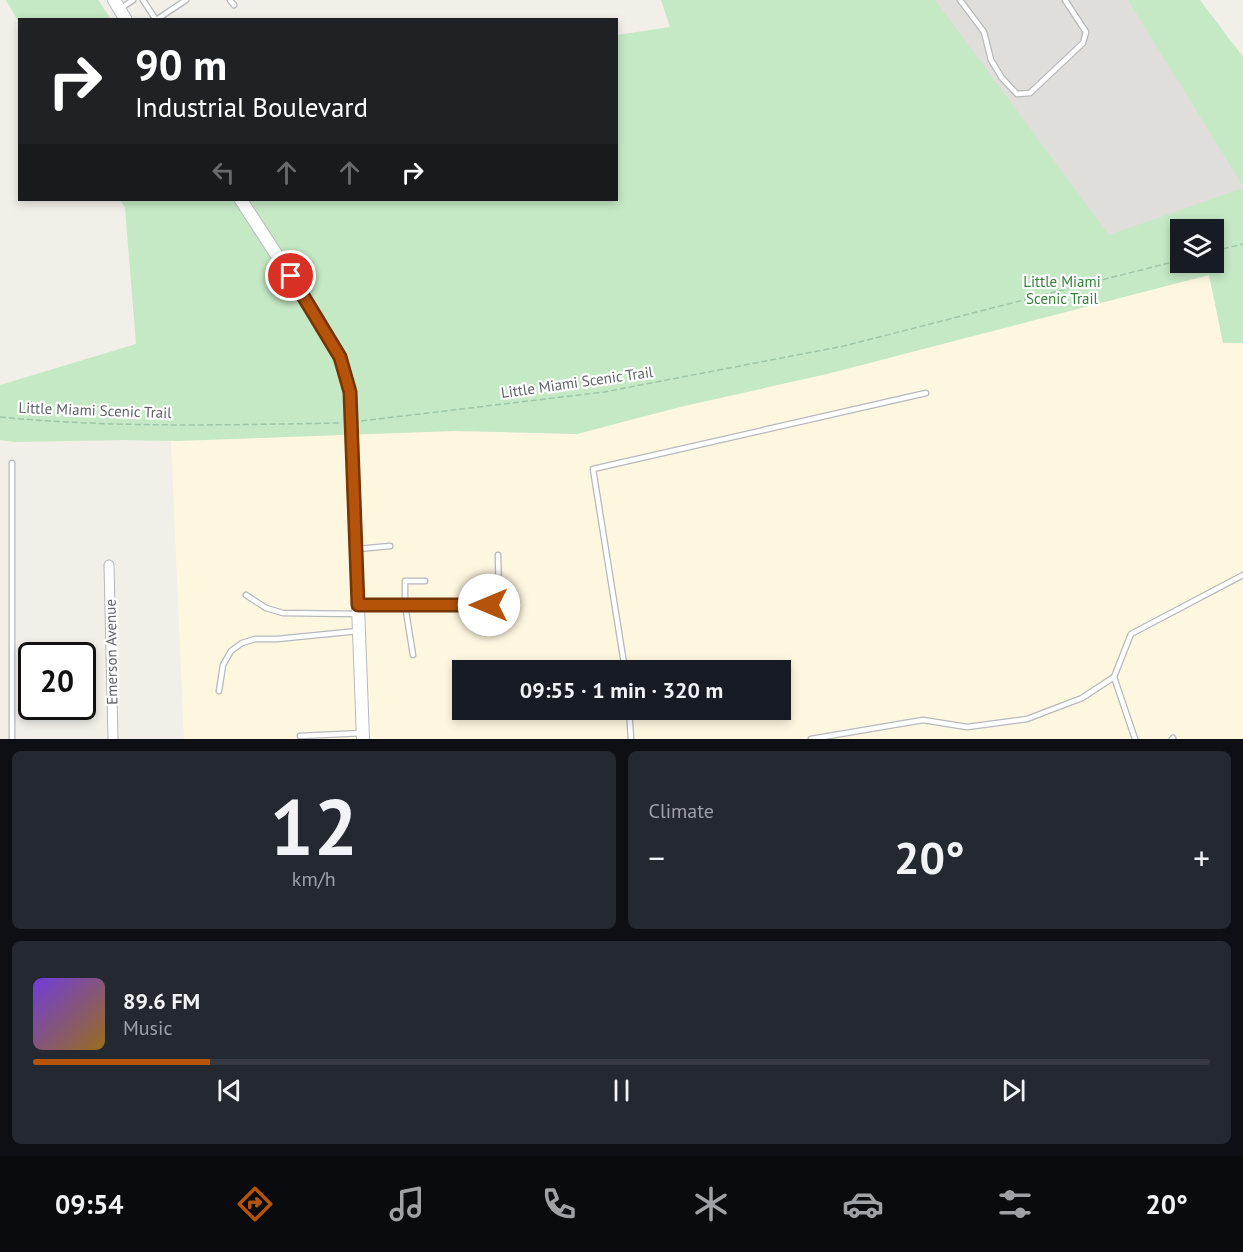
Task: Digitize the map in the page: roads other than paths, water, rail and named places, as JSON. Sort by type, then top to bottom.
[{"type":"street","points":[[242,201],[340,357],[350,392],[363,736]]},
{"type":"street","name":"Emerson Avenue","points":[[109,565],[113,739]]},
{"type":"lane","points":[[120,9],[133,0]]},
{"type":"lane","points":[[143,0],[155,18]]},
{"type":"lane","points":[[159,18],[186,0]]},
{"type":"lane","points":[[230,0],[234,5]]},
{"type":"lane","points":[[960,0],[984,32],[991,60],[1002,78],[1017,94],[1030,93],[1083,43],[1086,32],[1065,0]]},
{"type":"lane","points":[[623,660],[593,469],[926,393]]},
{"type":"lane","points":[[12,463],[12,739]]},
{"type":"lane","points":[[356,549],[390,546]]},
{"type":"lane","points":[[246,596],[266,608],[283,613],[358,610],[405,605],[489,605],[499,600],[498,555]]},
{"type":"lane","points":[[811,739],[923,720],[967,727],[1027,719],[1082,698],[1114,678],[1131,634],[1243,575]]},
{"type":"lane","points":[[413,655],[405,605],[405,581],[425,581]]},
{"type":"lane","points":[[219,690],[223,665],[231,651],[242,643],[255,639],[358,631]]},
{"type":"lane","points":[[1114,678],[1135,739]]},
{"type":"lane","points":[[630,720],[631,739]]},
{"type":"lane","points":[[300,736],[363,736]]},
{"type":"park label","name":"Little Miami Scenic Trail","points":[[1062,290]]}]
